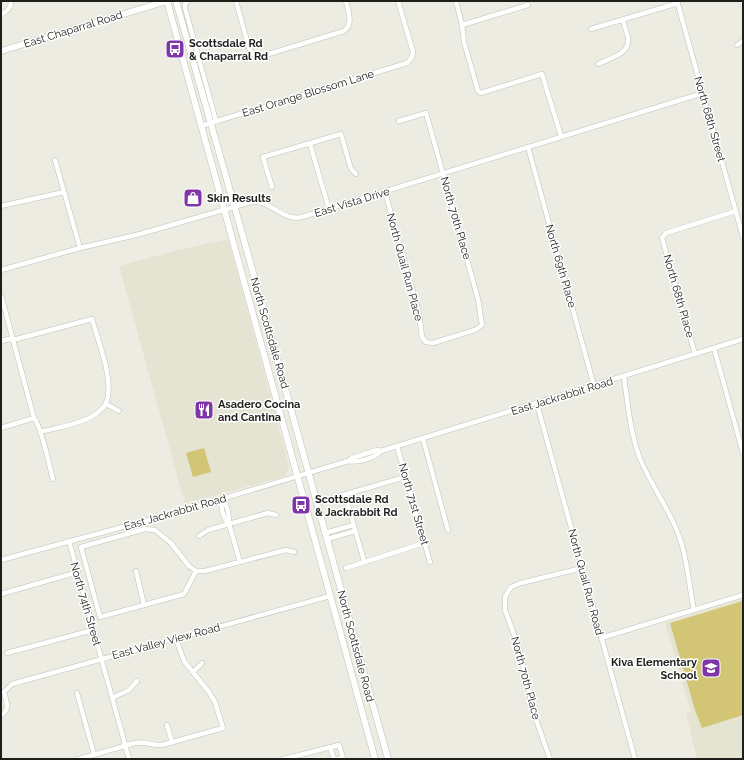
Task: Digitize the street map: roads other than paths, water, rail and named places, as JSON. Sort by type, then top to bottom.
[{"type":"main road","name":"North Scottsdale Road","points":[[167,1],[375,759]]},
{"type":"main road","name":"East Chaparral Road","points":[[1,51],[167,1]]},
{"type":"main road","name":"North Scottsdale Road","points":[[176,1],[213,122],[234,206],[388,759]]},
{"type":"main road","points":[[263,352],[275,350]]},
{"type":"main road","points":[[272,382],[283,379]]},
{"type":"street","points":[[188,1],[185,4],[185,8],[213,122]]},
{"type":"street","points":[[236,1],[249,48],[254,54],[262,56],[344,31],[349,25],[350,17],[346,1]]},
{"type":"street","name":"East Orange Blossom Lane","points":[[201,126],[407,63],[412,57],[413,52],[398,1]]},
{"type":"street","points":[[456,1],[462,25],[464,42],[478,91],[481,93],[542,74],[561,136]]},
{"type":"street","points":[[591,30],[677,2]]},
{"type":"street","name":"North 68th Street","points":[[677,2],[743,237]]},
{"type":"street","points":[[1,14],[9,10],[11,3]]},
{"type":"street","points":[[462,25],[528,5]]},
{"type":"street","points":[[598,64],[622,53],[627,45],[628,38],[622,20]]},
{"type":"street","points":[[737,45],[743,41]]},
{"type":"street","name":"East Vista Drive","points":[[1,270],[80,248],[140,234],[251,202],[262,202],[291,217],[299,218],[703,93]]},
{"type":"street","name":"North 70th Place","points":[[399,120],[426,112],[478,299],[482,325],[475,330],[433,343],[426,342]]},
{"type":"street","points":[[272,187],[263,157],[342,134],[351,169],[356,174]]},
{"type":"street","points":[[310,144],[329,209]]},
{"type":"street","name":"North 69th Place","points":[[528,147],[594,386]]},
{"type":"street","points":[[55,160],[80,248]]},
{"type":"street","points":[[1,206],[64,192]]},
{"type":"street","name":"North Quail Run Place","points":[[385,192],[419,313],[422,337],[426,342]]},
{"type":"street","name":"North 68th Place","points":[[695,354],[662,238],[666,233],[736,211]]},
{"type":"street","points":[[1,294],[34,418],[40,432],[53,479]]},
{"type":"street","points":[[1,341],[9,339],[13,340],[92,319],[109,385],[106,404],[97,413],[89,418],[40,432]]},
{"type":"street","name":"East Jackrabbit Road","points":[[1,560],[309,474],[377,450],[381,451],[422,439],[743,339]]},
{"type":"street","points":[[714,348],[743,453]]},
{"type":"street","points":[[624,377],[633,436],[641,459],[670,515],[683,549],[694,610]]},
{"type":"street","points":[[106,404],[119,411]]},
{"type":"street","name":"North Quail Run Road","points":[[537,404],[635,759]]},
{"type":"street","points":[[1,428],[34,418]]},
{"type":"street","points":[[422,439],[448,530]]},
{"type":"street","name":"North 71st Street","points":[[397,446],[430,562]]},
{"type":"street","points":[[326,500],[405,477]]},
{"type":"street","points":[[345,495],[364,561]]},
{"type":"street","points":[[222,498],[221,504],[223,514],[225,520],[229,524],[240,562]]},
{"type":"street","points":[[199,536],[208,530],[268,513],[276,515]]},
{"type":"street","points":[[326,536],[354,525]]},
{"type":"street","points":[[196,571],[184,594],[100,617],[81,546],[145,529],[155,530],[171,543],[189,566],[196,571],[205,571],[286,550],[294,552]]},
{"type":"street","points":[[326,536],[355,531]]},
{"type":"street","name":"North 74th Street","points":[[69,541],[129,759]]},
{"type":"street","points":[[346,568],[424,543]]},
{"type":"street","name":"North 70th Place","points":[[550,759],[533,711],[520,651],[505,610],[505,597],[511,587],[521,583],[582,568]]},
{"type":"street","points":[[136,571],[144,605]]},
{"type":"street","points":[[1,594],[78,572]]},
{"type":"street","points":[[601,638],[743,595]]},
{"type":"street","name":"East Valley View Road","points":[[1,715],[6,712],[8,708],[4,692],[12,684],[330,596]]},
{"type":"street","points":[[7,653],[93,630]]},
{"type":"street","points":[[79,759],[125,745],[140,742],[158,746],[223,728],[215,702],[209,692],[184,661],[176,638]]},
{"type":"street","points":[[193,672],[202,663]]},
{"type":"street","points":[[112,698],[129,690],[137,681]]},
{"type":"street","points":[[77,694],[94,754]]},
{"type":"street","points":[[167,725],[172,742]]},
{"type":"street","points":[[284,759],[297,757],[339,745],[343,758],[337,759]]},
{"type":"street","points":[[330,748],[334,759]]},
{"type":"place","name":"Scottsdale Rd & Chaparral Rd","points":[[175,49]]},
{"type":"place","name":"Skin Results","points":[[193,198]]},
{"type":"place","name":"Asadero Cocina and Cantina","points":[[204,410]]},
{"type":"place","name":"Scottsdale Rd & Jackrabbit Rd","points":[[301,505]]},
{"type":"place","name":"Kiva Elementary School","points":[[711,668]]}]
